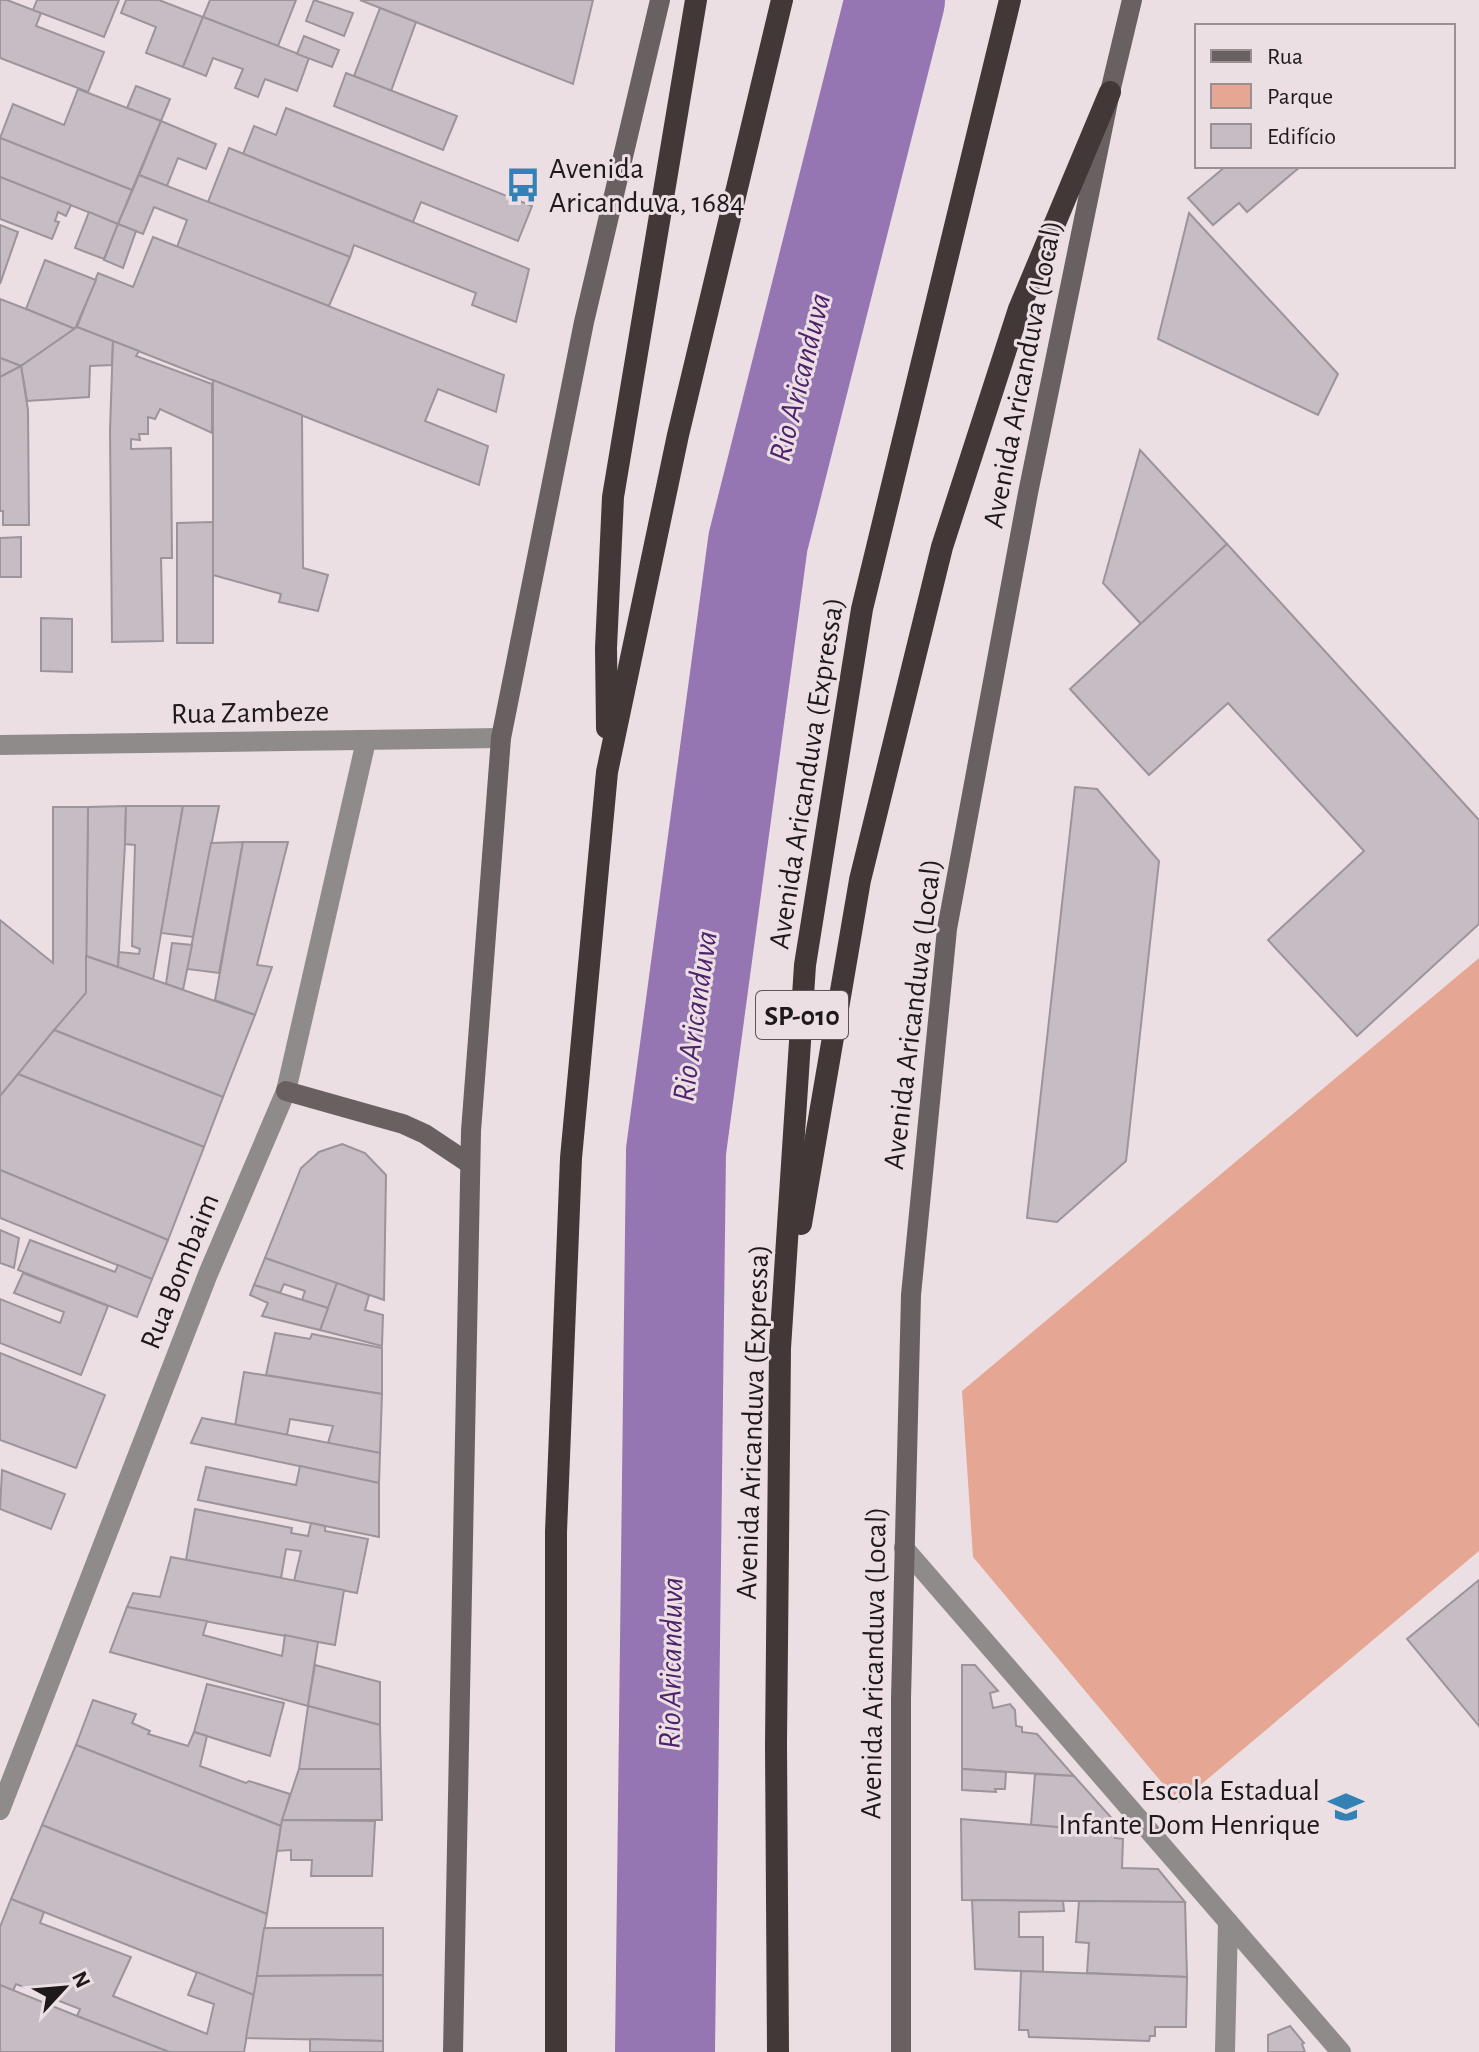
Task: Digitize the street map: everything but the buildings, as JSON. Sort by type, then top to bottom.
[{"type":"highway","points":[[556,2052],[556,1532],[571,1158],[607,772],[606,648],[613,497],[696,0]]},
{"type":"highway","points":[[607,772],[678,435],[782,0]]},
{"type":"highway","name":"Avenida Aricanduva (Expressa)","points":[[778,2052],[776,1744],[780,1348],[805,965],[862,609],[1010,0]]},
{"type":"highway","points":[[780,1348],[860,880],[942,547],[1019,309],[1110,92]]},
{"type":"main road","points":[[453,2052],[471,1131],[501,738],[584,322],[660,0]]},
{"type":"main road","name":"Avenida Aricanduva (Local)","points":[[901,2052],[901,1699],[911,1295],[947,929],[1028,493],[1110,92],[1132,0]]},
{"type":"main road","points":[[286,1091],[403,1124],[425,1134],[470,1164]]},
{"type":"street","name":"Rua Zambeze","points":[[0,745],[501,738]]},
{"type":"street","name":"Rua Bombaim","points":[[0,1810],[208,1274],[286,1091],[366,741]]},
{"type":"street","points":[[904,1548],[1341,2052]]},
{"type":"street","points":[[1225,2052],[1228,1922]]},
{"type":"green space","points":[[1479,958],[1479,1551],[1179,1803],[973,1557],[962,1391]]},
{"type":"waterway","name":"Rio Aricanduva","points":[[665,2052],[676,1151],[758,542],[895,0]]},
{"type":"place","name":"Avenida Aricanduva, 1684","points":[[523,185]]},
{"type":"place","name":"Escola Estadual Infante Dom Henrique","points":[[1346,1807]]}]
